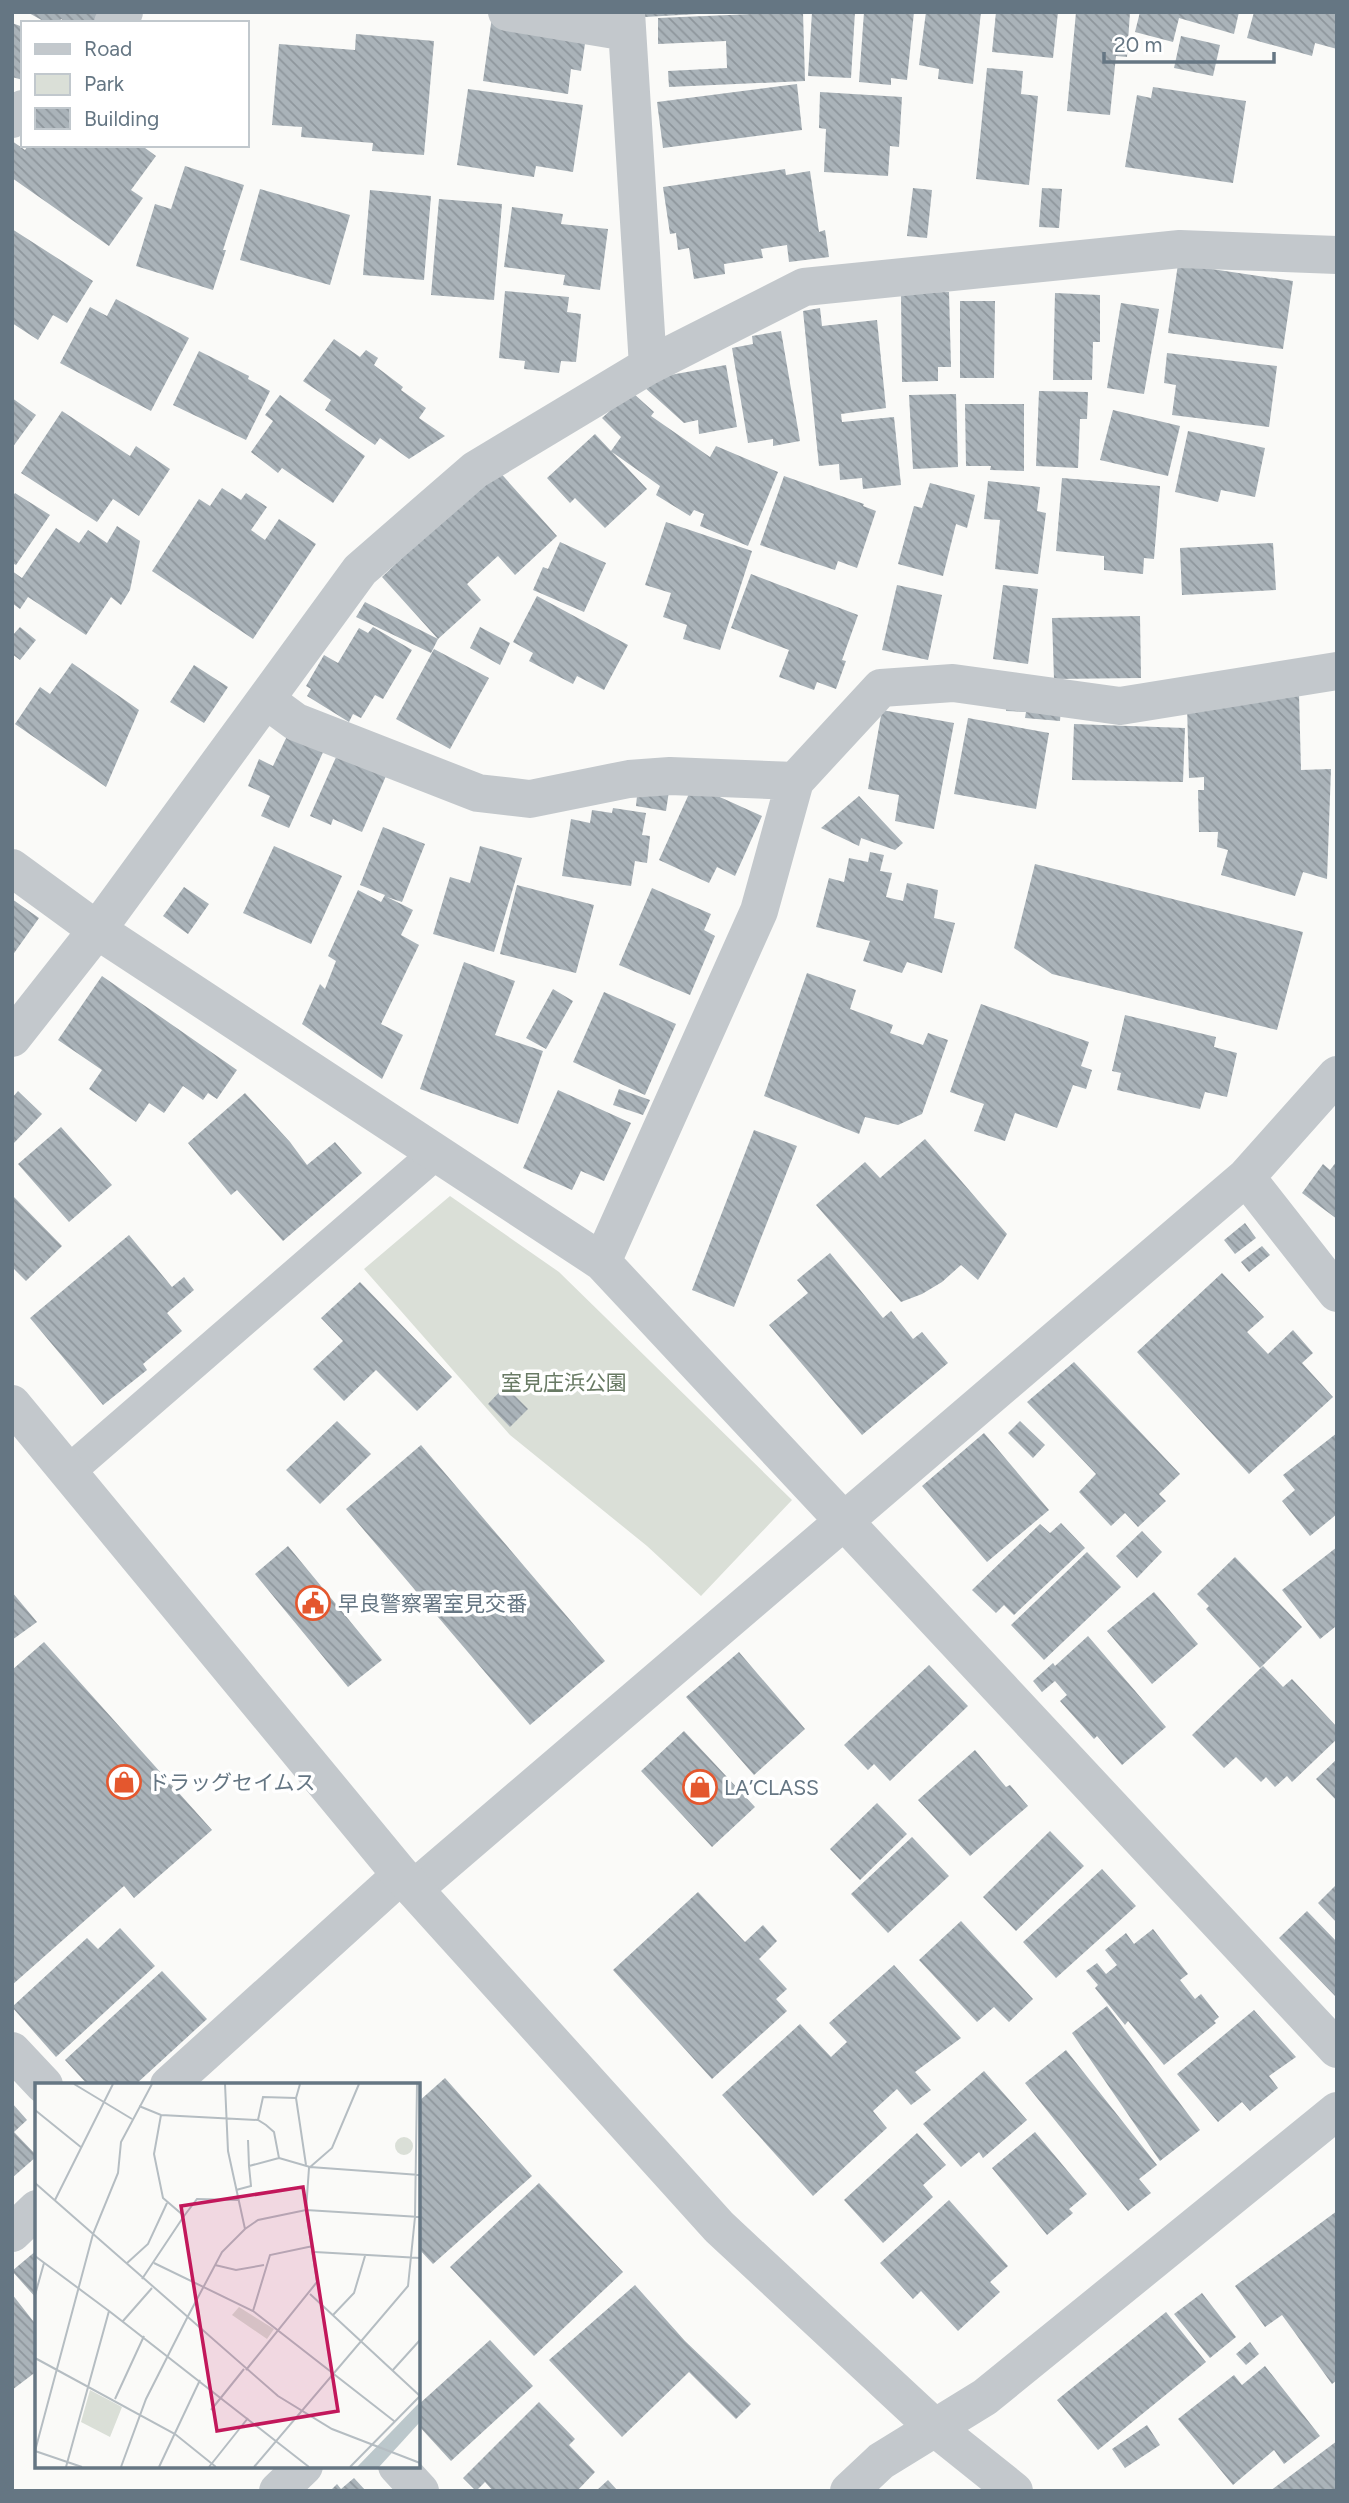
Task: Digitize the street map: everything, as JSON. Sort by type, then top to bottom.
[{"type":"street","points":[[507,12],[626,22],[648,366]]},
{"type":"street","points":[[12,1038],[97,930],[360,570],[475,470],[648,366],[804,287],[1180,249],[1337,255]]},
{"type":"street","points":[[602,1262],[759,911],[795,781],[881,688],[953,683],[1120,706],[1337,671]]},
{"type":"street","points":[[266,700],[296,722],[478,793],[530,799],[629,779],[670,776],[795,781]]},
{"type":"street","points":[[12,868],[97,930],[602,1262],[1337,2049]]},
{"type":"street","points":[[171,2083],[407,1882],[844,1521],[1246,1177],[1337,1075]]},
{"type":"street","points":[[1246,1177],[1337,1293]]},
{"type":"street","points":[[12,1404],[407,1882],[719,2227],[934,2427],[1014,2491]]},
{"type":"street","points":[[12,2050],[42,2083]]},
{"type":"street","points":[[849,2491],[881,2462],[985,2397],[1337,2111]]},
{"type":"street","points":[[12,2233],[35,2211]]},
{"type":"street","points":[[278,2491],[302,2468]]},
{"type":"street","points":[[399,2468],[419,2491]]},
{"type":"lane","points":[[68,1472],[436,1153]]},
{"type":"green space","name":"室見庄浜公園","points":[[450,1196],[559,1272],[792,1500],[701,1596],[647,1546],[510,1435],[364,1269]]},
{"type":"building","points":[[27,12],[111,12],[106,21],[43,21]]},
{"type":"building","points":[[645,12],[697,12],[697,14],[645,17]]},
{"type":"building","points":[[803,12],[805,81],[669,87],[668,71],[727,68],[726,41],[658,44],[658,18]]},
{"type":"building","points":[[812,12],[855,12],[851,78],[808,76]]},
{"type":"building","points":[[864,12],[914,12],[907,80],[891,78],[891,85],[859,82]]},
{"type":"building","points":[[926,12],[981,12],[973,84],[938,79],[939,69],[919,65]]},
{"type":"building","points":[[996,12],[1058,12],[1053,58],[992,52]]},
{"type":"building","points":[[1076,12],[1130,12],[1127,57],[1116,56],[1110,115],[1067,111]]},
{"type":"building","points":[[1140,12],[1239,12],[1234,34],[1179,18],[1173,42],[1135,32]]},
{"type":"building","points":[[1254,12],[1337,12],[1337,49],[1315,43],[1312,56],[1247,38]]},
{"type":"building","points":[[492,17],[587,30],[581,71],[571,69],[568,94],[483,81]]},
{"type":"building","points":[[12,23],[21,26],[21,79],[12,77]]},
{"type":"building","points":[[356,34],[434,41],[424,155],[372,151],[373,143],[301,137],[302,127],[272,125],[279,44],[355,50]]},
{"type":"building","points":[[1181,36],[1220,45],[1213,76],[1174,68]]},
{"type":"building","points":[[987,68],[1023,71],[1021,94],[1038,96],[1029,185],[976,179]]},
{"type":"building","points":[[797,84],[802,130],[663,148],[657,102]]},
{"type":"building","points":[[1153,87],[1246,101],[1233,183],[1125,167],[1137,95],[1151,98]]},
{"type":"building","points":[[468,89],[583,105],[573,172],[536,166],[534,177],[457,165]]},
{"type":"building","points":[[820,92],[902,97],[899,147],[890,146],[888,176],[824,172],[826,129],[819,128]]},
{"type":"building","points":[[12,141],[25,150],[27,147],[144,147],[156,156],[131,190],[143,198],[109,246],[12,178]]},
{"type":"building","points":[[185,166],[244,185],[213,290],[136,266],[155,204],[171,209]]},
{"type":"building","points":[[785,169],[786,175],[810,171],[819,232],[825,230],[829,257],[789,262],[787,245],[761,249],[763,258],[724,264],[725,274],[694,279],[689,248],[678,250],[676,233],[670,234],[663,187]]},
{"type":"building","points":[[913,188],[932,190],[927,238],[907,236]]},
{"type":"building","points":[[1042,188],[1062,189],[1059,228],[1039,227]]},
{"type":"building","points":[[260,189],[350,215],[330,285],[240,260]]},
{"type":"building","points":[[370,190],[431,196],[424,280],[363,275]]},
{"type":"building","points":[[439,199],[502,204],[494,300],[431,295]]},
{"type":"building","points":[[512,207],[563,214],[561,224],[608,229],[600,290],[563,285],[565,275],[504,267]]},
{"type":"building","points":[[12,229],[93,281],[67,323],[53,315],[38,340],[12,323]]},
{"type":"building","points":[[1178,264],[1293,281],[1283,349],[1168,333]]},
{"type":"building","points":[[505,291],[569,297],[567,312],[581,314],[576,362],[561,361],[559,373],[524,369],[525,361],[499,358]]},
{"type":"building","points":[[949,292],[951,367],[938,367],[938,381],[902,382],[901,293]]},
{"type":"building","points":[[1055,293],[1100,295],[1100,342],[1093,342],[1092,380],[1053,380]]},
{"type":"building","points":[[116,299],[189,338],[151,411],[60,363],[90,307],[107,316]]},
{"type":"building","points":[[960,301],[995,301],[994,378],[960,378]]},
{"type":"building","points":[[1121,303],[1159,309],[1144,394],[1107,388]]},
{"type":"building","points":[[820,308],[822,326],[877,320],[886,408],[841,414],[842,422],[894,417],[901,485],[863,489],[862,478],[840,480],[839,464],[819,466],[803,311]]},
{"type":"building","points":[[781,331],[800,441],[773,446],[773,439],[748,443],[732,348],[753,344],[752,336]]},
{"type":"building","points":[[334,339],[360,357],[366,350],[378,358],[374,365],[426,408],[419,418],[445,436],[409,459],[380,438],[375,445],[325,410],[331,400],[303,381]]},
{"type":"building","points":[[199,351],[249,376],[248,379],[270,391],[246,440],[173,405]]},
{"type":"building","points":[[1167,353],[1277,366],[1269,427],[1172,415],[1176,385],[1164,383]]},
{"type":"building","points":[[726,365],[737,427],[699,434],[698,420],[684,423],[643,386],[642,380]]},
{"type":"building","points":[[624,385],[654,412],[651,416],[710,457],[716,446],[778,472],[748,546],[700,526],[704,514],[694,510],[690,516],[656,495],[660,486],[612,452],[647,489],[605,528],[575,498],[570,503],[547,478],[595,434],[611,451],[621,437],[602,418],[613,408]]},
{"type":"building","points":[[1039,391],[1088,392],[1087,419],[1080,419],[1078,468],[1036,466]]},
{"type":"building","points":[[956,394],[958,467],[913,469],[909,395]]},
{"type":"building","points":[[280,395],[365,456],[333,503],[282,468],[278,473],[251,452],[273,421],[265,415]]},
{"type":"building","points":[[12,398],[36,415],[12,448]]},
{"type":"building","points":[[965,404],[1024,404],[1024,471],[990,470],[991,466],[966,466]]},
{"type":"building","points":[[1113,410],[1180,426],[1168,476],[1100,460]]},
{"type":"building","points":[[62,411],[130,456],[136,446],[170,469],[139,516],[113,499],[97,522],[21,473]]},
{"type":"building","points":[[1188,431],[1265,448],[1255,497],[1221,490],[1218,502],[1175,492]]},
{"type":"building","points":[[496,468],[557,536],[515,575],[498,556],[467,584],[481,600],[438,639],[382,577]]},
{"type":"building","points":[[784,476],[864,504],[863,506],[876,511],[857,568],[838,561],[835,570],[760,545]]},
{"type":"building","points":[[1062,478],[1160,486],[1154,559],[1144,558],[1143,574],[1104,570],[1104,556],[1056,551]]},
{"type":"building","points":[[988,481],[1040,487],[1037,511],[1046,513],[1038,574],[995,569],[1000,520],[984,519]]},
{"type":"building","points":[[930,483],[975,495],[967,528],[956,524],[943,576],[898,564],[914,506],[922,508]]},
{"type":"building","points":[[222,488],[241,500],[246,493],[267,507],[251,530],[265,540],[279,519],[316,544],[253,639],[152,571],[199,499],[210,506]]},
{"type":"building","points":[[15,493],[50,515],[16,565],[12,563],[12,497]]},
{"type":"building","points":[[666,522],[752,551],[720,650],[683,639],[687,625],[663,617],[671,593],[645,585]]},
{"type":"building","points":[[117,526],[140,541],[130,590],[121,605],[111,597],[86,635],[28,597],[20,609],[12,603],[12,571],[22,578],[56,528],[79,543],[88,530],[107,543]]},
{"type":"building","points":[[560,542],[606,563],[584,612],[533,590],[543,567],[548,569]]},
{"type":"building","points":[[1273,543],[1276,590],[1182,595],[1180,548]]},
{"type":"building","points":[[751,574],[858,615],[842,660],[846,661],[836,689],[817,682],[814,690],[779,677],[789,650],[731,628]]},
{"type":"building","points":[[897,585],[942,595],[928,660],[882,650]]},
{"type":"building","points":[[1003,585],[1038,589],[1028,664],[993,659]]},
{"type":"building","points":[[537,596],[628,645],[604,690],[577,676],[573,684],[529,661],[533,653],[513,642]]},
{"type":"building","points":[[365,602],[438,639],[431,653],[356,617]]},
{"type":"building","points":[[1140,616],[1141,678],[1054,679],[1052,618]]},
{"type":"building","points":[[20,627],[36,640],[20,660],[12,654],[12,636]]},
{"type":"building","points":[[373,627],[412,650],[383,699],[375,695],[361,718],[353,714],[349,722],[307,696],[311,689],[306,686],[324,655],[338,663],[359,628],[368,633]]},
{"type":"building","points":[[480,627],[510,643],[500,665],[470,648]]},
{"type":"building","points":[[434,649],[489,678],[450,749],[396,719]]},
{"type":"building","points":[[72,663],[139,710],[106,787],[15,724],[40,687],[50,694]]},
{"type":"building","points":[[194,665],[228,687],[204,723],[170,702]]},
{"type":"building","points":[[1299,694],[1301,770],[1331,769],[1327,879],[1303,872],[1295,896],[1221,875],[1228,850],[1217,847],[1218,832],[1199,832],[1198,790],[1204,790],[1204,777],[1189,778],[1187,705]]},
{"type":"building","points":[[1006,702],[1061,708],[1060,721],[1025,718],[1026,712],[1006,711]]},
{"type":"building","points":[[882,710],[954,723],[934,829],[895,821],[899,795],[868,789]]},
{"type":"building","points":[[968,718],[1049,733],[1036,809],[954,794]]},
{"type":"building","points":[[1074,724],[1185,728],[1183,782],[1072,780]]},
{"type":"building","points":[[288,734],[324,750],[289,828],[261,816],[270,796],[248,786],[259,759],[273,766]]},
{"type":"building","points":[[337,755],[386,776],[362,832],[333,819],[331,825],[310,816]]},
{"type":"building","points":[[693,785],[762,816],[735,876],[717,867],[709,883],[659,860]]},
{"type":"building","points":[[638,786],[669,791],[666,811],[636,806]]},
{"type":"building","points":[[859,796],[903,843],[895,850],[861,838],[859,846],[821,828]]},
{"type":"building","points":[[613,808],[646,813],[642,835],[650,836],[647,863],[635,861],[631,886],[562,876],[571,819],[590,823],[592,810],[612,813]]},
{"type":"building","points":[[383,827],[425,844],[402,902],[387,897],[413,910],[401,935],[419,945],[381,1024],[403,1035],[382,1079],[302,1024],[320,984],[325,989],[336,961],[328,956],[358,890],[381,902],[385,895],[360,885]]},
{"type":"building","points":[[274,846],[342,876],[311,944],[243,913]]},
{"type":"building","points":[[480,846],[522,858],[494,952],[433,934],[450,877],[470,883]]},
{"type":"building","points":[[870,852],[884,855],[880,871],[892,873],[886,897],[903,901],[907,883],[938,890],[934,918],[955,923],[942,973],[907,962],[902,973],[863,961],[870,941],[816,927],[829,878],[844,882],[849,858],[868,862]]},
{"type":"building","points":[[1035,864],[1303,932],[1277,1030],[1052,974],[1014,948]]},
{"type":"building","points":[[517,885],[594,905],[576,973],[500,954]]},
{"type":"building","points":[[184,887],[209,904],[188,934],[163,916]]},
{"type":"building","points":[[652,888],[711,914],[704,930],[715,936],[690,995],[619,965]]},
{"type":"building","points":[[12,899],[39,918],[12,956]]},
{"type":"building","points":[[464,962],[515,981],[495,1035],[543,1051],[518,1124],[420,1089]]},
{"type":"building","points":[[807,973],[856,990],[850,1009],[893,1025],[890,1033],[923,1045],[928,1033],[948,1040],[922,1114],[898,1125],[865,1117],[859,1134],[764,1096]]},
{"type":"building","points":[[102,976],[237,1070],[217,1099],[208,1093],[203,1100],[183,1086],[164,1113],[149,1103],[136,1122],[89,1089],[102,1070],[58,1040]]},
{"type":"building","points":[[553,989],[573,1001],[546,1049],[526,1038]]},
{"type":"building","points":[[604,992],[676,1024],[645,1095],[573,1062]]},
{"type":"building","points":[[981,1004],[1089,1042],[1081,1066],[1092,1070],[1086,1089],[1073,1085],[1057,1128],[1015,1113],[1005,1141],[974,1131],[984,1104],[950,1092]]},
{"type":"building","points":[[1125,1015],[1216,1037],[1214,1047],[1237,1053],[1227,1097],[1205,1092],[1200,1109],[1117,1090],[1121,1073],[1112,1071]]},
{"type":"building","points":[[619,1089],[650,1100],[643,1115],[613,1105]]},
{"type":"building","points":[[558,1090],[631,1123],[604,1181],[581,1171],[572,1190],[523,1168]]},
{"type":"building","points":[[18,1091],[42,1114],[12,1145],[12,1098]]},
{"type":"building","points":[[245,1093],[290,1142],[307,1165],[335,1142],[362,1173],[283,1241],[237,1190],[231,1195],[188,1143]]},
{"type":"building","points":[[61,1127],[112,1185],[69,1222],[18,1164]]},
{"type":"building","points":[[754,1130],[797,1146],[734,1307],[692,1290]]},
{"type":"building","points":[[925,1139],[1007,1234],[978,1280],[961,1265],[942,1282],[901,1302],[816,1205],[865,1162],[880,1178]]},
{"type":"building","points":[[1337,1161],[1337,1219],[1302,1193],[1323,1164],[1330,1170]]},
{"type":"building","points":[[12,1195],[62,1246],[26,1281],[12,1267]]},
{"type":"building","points":[[1245,1223],[1256,1238],[1235,1254],[1224,1240]]},
{"type":"building","points":[[129,1235],[172,1287],[184,1277],[194,1290],[167,1313],[182,1331],[143,1364],[147,1370],[103,1405],[30,1318]]},
{"type":"building","points":[[1262,1246],[1270,1255],[1249,1272],[1241,1262]]},
{"type":"building","points":[[830,1253],[883,1318],[891,1311],[913,1339],[922,1332],[948,1363],[862,1435],[769,1325],[808,1293],[797,1280]]},
{"type":"building","points":[[1222,1273],[1264,1317],[1247,1332],[1268,1354],[1293,1330],[1313,1353],[1302,1363],[1333,1397],[1249,1474],[1137,1352]]},
{"type":"building","points":[[360,1282],[452,1377],[417,1411],[376,1370],[344,1401],[313,1369],[343,1341],[321,1318]]},
{"type":"building","points":[[1074,1362],[1180,1474],[1159,1494],[1166,1501],[1138,1527],[1125,1513],[1111,1526],[1079,1492],[1096,1474],[1027,1402]]},
{"type":"building","points":[[505,1386],[528,1409],[510,1427],[488,1404]]},
{"type":"building","points":[[337,1421],[371,1454],[320,1504],[286,1470]]},
{"type":"building","points":[[1020,1421],[1045,1445],[1033,1458],[1008,1433]]},
{"type":"building","points":[[984,1433],[1049,1510],[987,1562],[922,1486]]},
{"type":"building","points":[[1337,1433],[1337,1514],[1310,1536],[1282,1501],[1295,1490],[1283,1475]]},
{"type":"building","points":[[421,1445],[605,1661],[530,1725],[346,1509]]},
{"type":"building","points":[[1061,1523],[1085,1548],[1014,1615],[1004,1605],[996,1613],[972,1590],[1040,1524],[1050,1533]]},
{"type":"building","points":[[1142,1531],[1162,1552],[1137,1578],[1116,1556]]},
{"type":"building","points":[[288,1546],[382,1660],[348,1687],[255,1574]]},
{"type":"building","points":[[1337,1547],[1337,1630],[1335,1627],[1320,1639],[1282,1590]]},
{"type":"building","points":[[1087,1552],[1121,1587],[1044,1660],[1011,1625]]},
{"type":"building","points":[[1235,1557],[1302,1627],[1260,1668],[1206,1609],[1209,1606],[1197,1594]]},
{"type":"building","points":[[12,1592],[37,1622],[12,1640]]},
{"type":"building","points":[[1154,1592],[1198,1644],[1152,1684],[1107,1631]]},
{"type":"building","points":[[1088,1636],[1166,1727],[1122,1765],[1097,1736],[1094,1739],[1060,1701],[1067,1695],[1055,1681],[1042,1692],[1033,1681],[1053,1663],[1055,1666]]},
{"type":"building","points":[[44,1642],[212,1830],[134,1898],[124,1886],[12,1985],[12,1670]]},
{"type":"building","points":[[739,1652],[805,1729],[754,1775],[686,1697]]},
{"type":"building","points":[[929,1665],[968,1706],[890,1781],[874,1764],[868,1770],[844,1745]]},
{"type":"building","points":[[1263,1666],[1283,1687],[1292,1679],[1337,1727],[1337,1739],[1292,1782],[1287,1776],[1275,1787],[1266,1777],[1261,1782],[1236,1757],[1224,1768],[1192,1735]]},
{"type":"building","points":[[684,1731],[755,1807],[712,1847],[641,1771]]},
{"type":"building","points":[[975,1750],[1006,1787],[1010,1785],[1028,1806],[970,1856],[918,1800]]},
{"type":"building","points":[[1337,1759],[1337,1801],[1316,1779]]},
{"type":"building","points":[[877,1803],[907,1834],[860,1880],[830,1849]]},
{"type":"building","points":[[1050,1831],[1084,1866],[1016,1931],[983,1897]]},
{"type":"building","points":[[912,1837],[949,1876],[888,1933],[851,1894]]},
{"type":"building","points":[[1102,1869],[1136,1906],[1056,1978],[1023,1942]]},
{"type":"building","points":[[1337,1884],[1337,1923],[1318,1903]]},
{"type":"building","points":[[698,1892],[745,1942],[763,1925],[777,1941],[759,1959],[787,1989],[776,1999],[787,2011],[712,2079],[613,1970]]},
{"type":"building","points":[[1307,1911],[1337,1942],[1337,1998],[1279,1938]]},
{"type":"building","points":[[961,1921],[1033,1999],[1009,2022],[994,2007],[977,2022],[919,1960]]},
{"type":"building","points":[[120,1928],[155,1966],[56,2057],[12,2007],[87,1938],[98,1949]]},
{"type":"building","points":[[1153,1929],[1188,1974],[1180,1980],[1195,1999],[1201,1994],[1219,2017],[1214,2021],[1216,2023],[1164,2065],[1128,2021],[1125,2025],[1095,1988],[1098,1985],[1086,1971],[1097,1963],[1106,1974],[1117,1965],[1105,1950],[1126,1933],[1134,1944]]},
{"type":"building","points":[[894,1965],[961,2038],[915,2072],[931,2090],[911,2105],[897,2089],[873,2111],[887,2128],[813,2196],[722,2095],[800,2024],[831,2057],[847,2042],[829,2023]]},
{"type":"building","points":[[162,1971],[207,2019],[137,2083],[86,2083],[65,2060]]},
{"type":"building","points":[[1107,2006],[1200,2130],[1160,2161],[1072,2033]]},
{"type":"building","points":[[1254,2010],[1296,2057],[1269,2076],[1278,2088],[1250,2111],[1242,2102],[1218,2122],[1177,2074]]},
{"type":"building","points":[[1066,2050],[1157,2165],[1139,2179],[1151,2193],[1128,2211],[1025,2083]]},
{"type":"building","points":[[984,2071],[1027,2120],[983,2158],[979,2152],[961,2167],[923,2124]]},
{"type":"building","points":[[445,2078],[532,2176],[433,2264],[420,2250],[420,2100]]},
{"type":"building","points":[[12,2103],[27,2120],[14,2132],[35,2154],[35,2158],[12,2178]]},
{"type":"building","points":[[1035,2132],[1087,2194],[1069,2209],[1073,2213],[1047,2235],[992,2168]]},
{"type":"building","points":[[917,2133],[946,2165],[923,2185],[933,2197],[883,2243],[844,2200]]},
{"type":"building","points":[[539,2183],[623,2272],[534,2356],[450,2267]]},
{"type":"building","points":[[949,2200],[1008,2266],[990,2282],[1000,2292],[958,2331],[921,2291],[913,2299],[880,2263]]},
{"type":"building","points":[[1337,2211],[1337,2380],[1332,2384],[1282,2315],[1265,2327],[1235,2286]]},
{"type":"building","points":[[35,2252],[35,2297],[12,2271]]},
{"type":"building","points":[[635,2285],[685,2341],[751,2404],[736,2419],[689,2372],[622,2437],[549,2360]]},
{"type":"building","points":[[1202,2293],[1236,2337],[1210,2358],[1174,2314]]},
{"type":"building","points":[[12,2294],[35,2323],[35,2373],[12,2390]]},
{"type":"building","points":[[1166,2312],[1206,2362],[1098,2450],[1057,2400]]},
{"type":"building","points":[[490,2340],[533,2386],[451,2461],[420,2427],[420,2403]]},
{"type":"building","points":[[1250,2342],[1259,2354],[1246,2365],[1236,2354]]},
{"type":"building","points":[[1265,2366],[1320,2436],[1284,2464],[1274,2450],[1233,2485],[1178,2419],[1234,2375],[1242,2385]]},
{"type":"building","points":[[539,2402],[575,2439],[569,2445],[595,2472],[577,2491],[493,2491],[485,2482],[476,2491],[463,2478]]},
{"type":"building","points":[[1147,2425],[1160,2445],[1125,2468],[1112,2449]]},
{"type":"building","points":[[1337,2441],[1337,2491],[1270,2491]]},
{"type":"building","points":[[354,2478],[366,2491],[330,2491],[337,2484],[341,2489]]},
{"type":"building","points":[[608,2480],[618,2491],[596,2491]]},
{"type":"place","name":"早良警察署室見交番","points":[[313,1603]]},
{"type":"place","name":"ドラッグセイムス","points":[[124,1782]]},
{"type":"place","name":"LA’CLASS","points":[[700,1787]]}]
